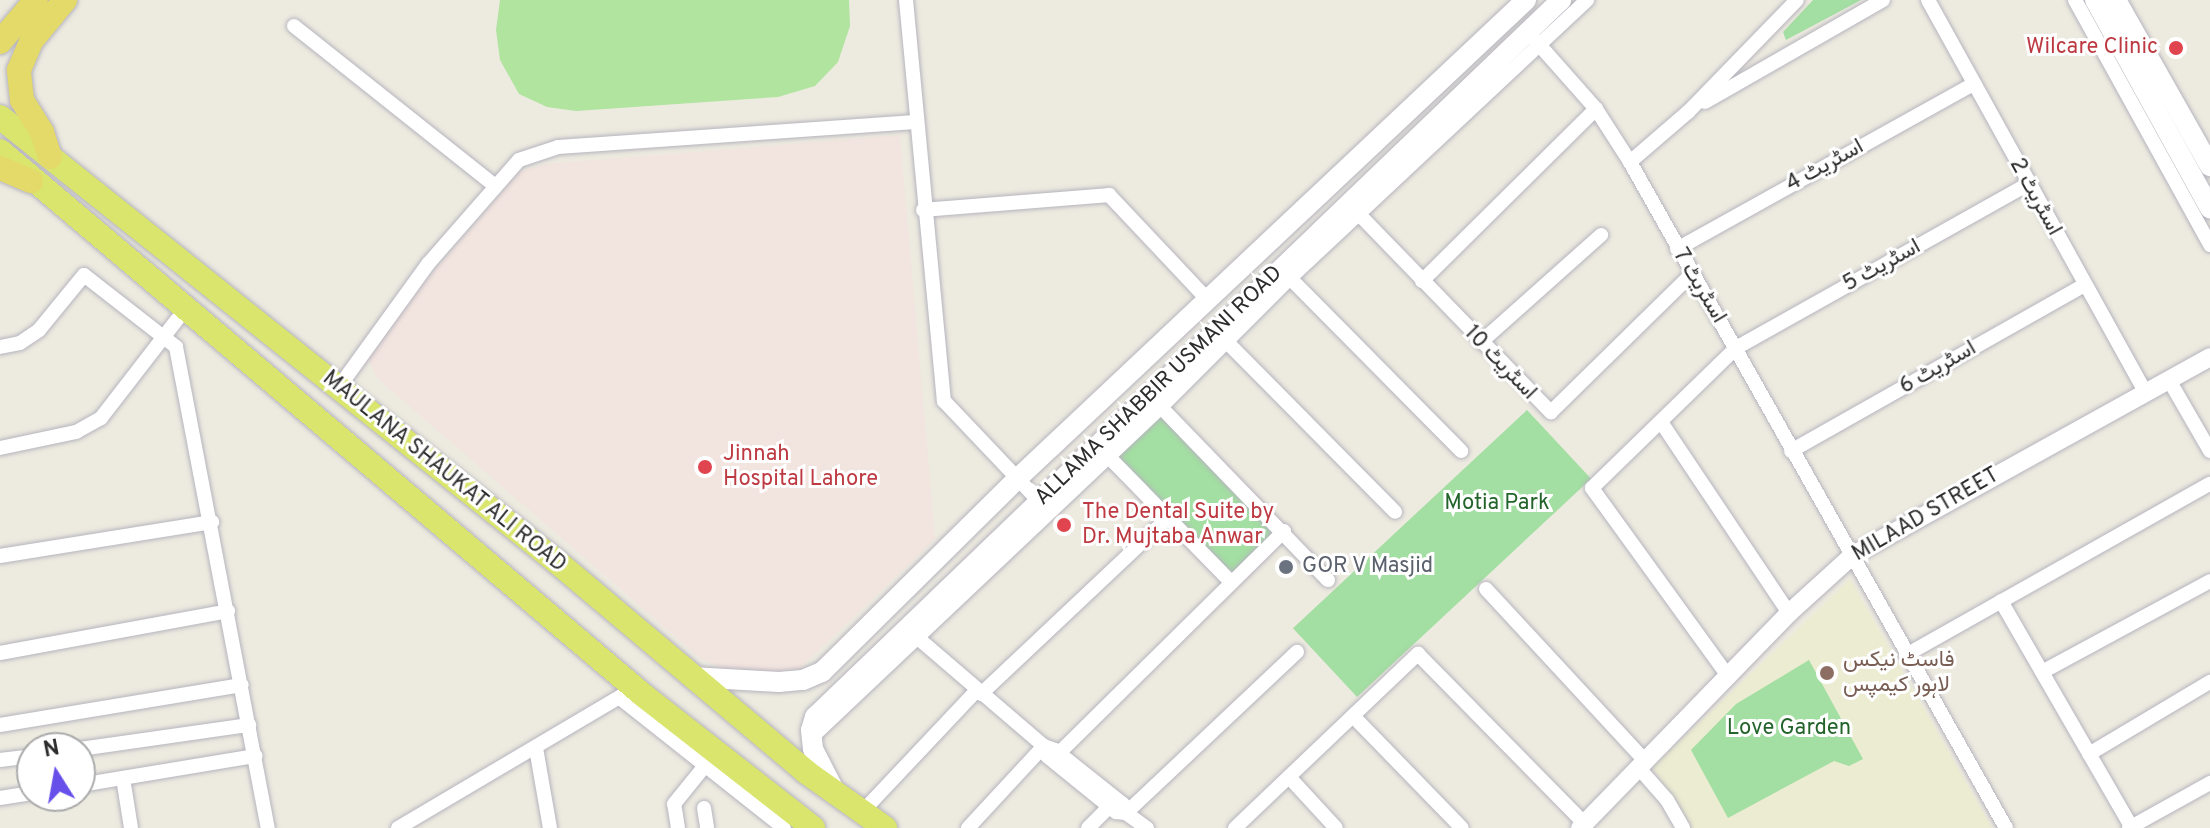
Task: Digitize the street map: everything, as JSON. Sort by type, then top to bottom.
[{"type":"highway","points":[[0,42],[36,0]]},
{"type":"highway","points":[[50,157],[42,132],[22,100],[19,70],[32,40],[65,0]]},
{"type":"highway","points":[[0,168],[31,181]]},
{"type":"main road","name":"ALLAMA SHABBIR USMANI ROAD","points":[[691,677],[779,682],[803,680],[822,672],[1017,479],[1526,0]]},
{"type":"main road","name":"ALLAMA SHABBIR USMANI ROAD","points":[[834,790],[811,739],[815,717],[912,633],[1039,501],[1103,450],[1534,39],[1561,0]]},
{"type":"main road","points":[[2095,0],[2210,208]]},
{"type":"main road","points":[[2116,0],[2210,166]]},
{"type":"main road","name":"MAULANA SHAUKAT ALI ROAD","points":[[0,117],[557,562],[806,772],[885,828]]},
{"type":"main road","name":"MAULANA SHAUKAT ALI ROAD","points":[[0,151],[31,181],[315,416],[628,693],[813,828]]},
{"type":"main road","points":[[315,416],[339,387]]},
{"type":"street","points":[[906,0],[923,210],[944,401],[1039,501]]},
{"type":"street","points":[[1534,39],[1587,0]]},
{"type":"street","points":[[1630,162],[1688,112],[1797,0]]},
{"type":"street","points":[[1688,112],[1883,0]]},
{"type":"street","name":"اسٹریٹ 2","points":[[1928,0],[2145,392]]},
{"type":"street","points":[[2075,0],[2210,245]]},
{"type":"street","points":[[294,26],[495,186]]},
{"type":"street","name":"اسٹریٹ 7","points":[[1534,39],[1596,109],[1630,162],[1691,275],[1736,348],[1791,451],[2006,828]]},
{"type":"street","name":"اسٹریٹ 4","points":[[1677,249],[1974,84]]},
{"type":"street","points":[[1422,281],[1596,109]]},
{"type":"street","points":[[339,387],[428,264],[519,160],[558,147],[915,122]]},
{"type":"street","name":"اسٹریٹ 5","points":[[1728,676],[1592,488],[1736,348],[2028,184]]},
{"type":"street","points":[[923,210],[1109,195],[1207,299]]},
{"type":"street","name":"اسٹریٹ 10","points":[[1354,208],[1551,412],[1691,275]]},
{"type":"street","points":[[1481,342],[1601,235]]},
{"type":"street","points":[[1286,273],[1461,451]]},
{"type":"street","points":[[0,347],[20,343],[39,330],[84,275],[176,347],[256,756],[262,827]]},
{"type":"street","name":"اسٹریٹ 6","points":[[1791,451],[2084,285]]},
{"type":"street","points":[[0,448],[76,432],[101,418],[166,338],[186,308]]},
{"type":"street","points":[[1221,336],[1395,512]]},
{"type":"street","name":"MILAAD STREET","points":[[1582,826],[1789,613],[1853,555],[2210,357]]},
{"type":"street","points":[[2169,380],[2210,451]]},
{"type":"street","points":[[1155,401],[1284,531],[1328,580]]},
{"type":"street","points":[[1661,422],[1789,613]]},
{"type":"street","points":[[1126,813],[1123,804],[1059,753],[1044,746],[912,633],[1103,450],[1231,582]]},
{"type":"street","points":[[1906,655],[2210,484]]},
{"type":"street","points":[[863,811],[979,692],[1168,518]]},
{"type":"street","points":[[0,556],[212,522]]},
{"type":"street","points":[[1059,753],[1284,531]]},
{"type":"street","points":[[2042,672],[2210,581]]},
{"type":"street","points":[[1486,589],[1642,764],[1683,828]]},
{"type":"street","points":[[2001,601],[2131,828],[2210,783]]},
{"type":"street","points":[[0,653],[228,611]]},
{"type":"street","points":[[1126,813],[1297,652]]},
{"type":"street","points":[[1235,828],[1418,654],[1582,826]]},
{"type":"street","points":[[2089,754],[2210,682]]},
{"type":"street","points":[[0,725],[242,685]]},
{"type":"street","points":[[398,828],[628,693],[704,767],[774,825]]},
{"type":"street","points":[[1353,716],[1462,828]]},
{"type":"street","points":[[96,747],[249,725]]},
{"type":"street","points":[[1044,746],[1047,756],[1109,807],[1126,813],[1147,828]]},
{"type":"street","points":[[968,828],[1044,746]]},
{"type":"street","points":[[536,748],[550,828]]},
{"type":"street","points":[[96,782],[256,756]]},
{"type":"street","points":[[678,828],[674,804],[704,767]]},
{"type":"street","points":[[1289,777],[1336,828]]},
{"type":"street","points":[[123,778],[131,828]]},
{"type":"street","points":[[1088,828],[1109,807]]},
{"type":"street","points":[[704,808],[707,828]]},
{"type":"shaded area","name":"Jinnah Hospital Lahore","points":[[900,135],[935,539],[799,669],[763,674],[726,670],[700,658],[376,377],[369,360],[374,341],[519,172],[546,164]]},
{"type":"shaded area","name":"فاسٹ نیکس لاہور کیمپس","points":[[1850,579],[1992,828],[1688,828],[1653,767]]},
{"type":"green space","points":[[500,0],[849,0],[850,26],[838,62],[815,86],[778,97],[576,111],[547,107],[519,94],[500,60],[496,30]]},
{"type":"green space","points":[[1813,0],[1861,0],[1786,40],[1783,32]]},
{"type":"green space","name":"Motia Park","points":[[1527,410],[1591,479],[1357,697],[1293,628]]},
{"type":"green space","points":[[1162,412],[1280,530],[1235,575],[1117,457]]},
{"type":"green space","name":"Love Garden","points":[[1809,660],[1863,759],[1849,766],[1834,761],[1728,818],[1691,750],[1736,704]]},
{"type":"place","name":"Wilcare Clinic","points":[[2176,48]]},
{"type":"place","name":"Jinnah Hospital Lahore","points":[[705,467]]},
{"type":"place","name":"The Dental Suite by Dr. Mujtaba Anwar","points":[[1064,525]]},
{"type":"place","name":"GOR V Masjid","points":[[1286,567]]},
{"type":"place","name":"فاسٹ نیکس لاہور کیمپس","points":[[1827,673]]}]
